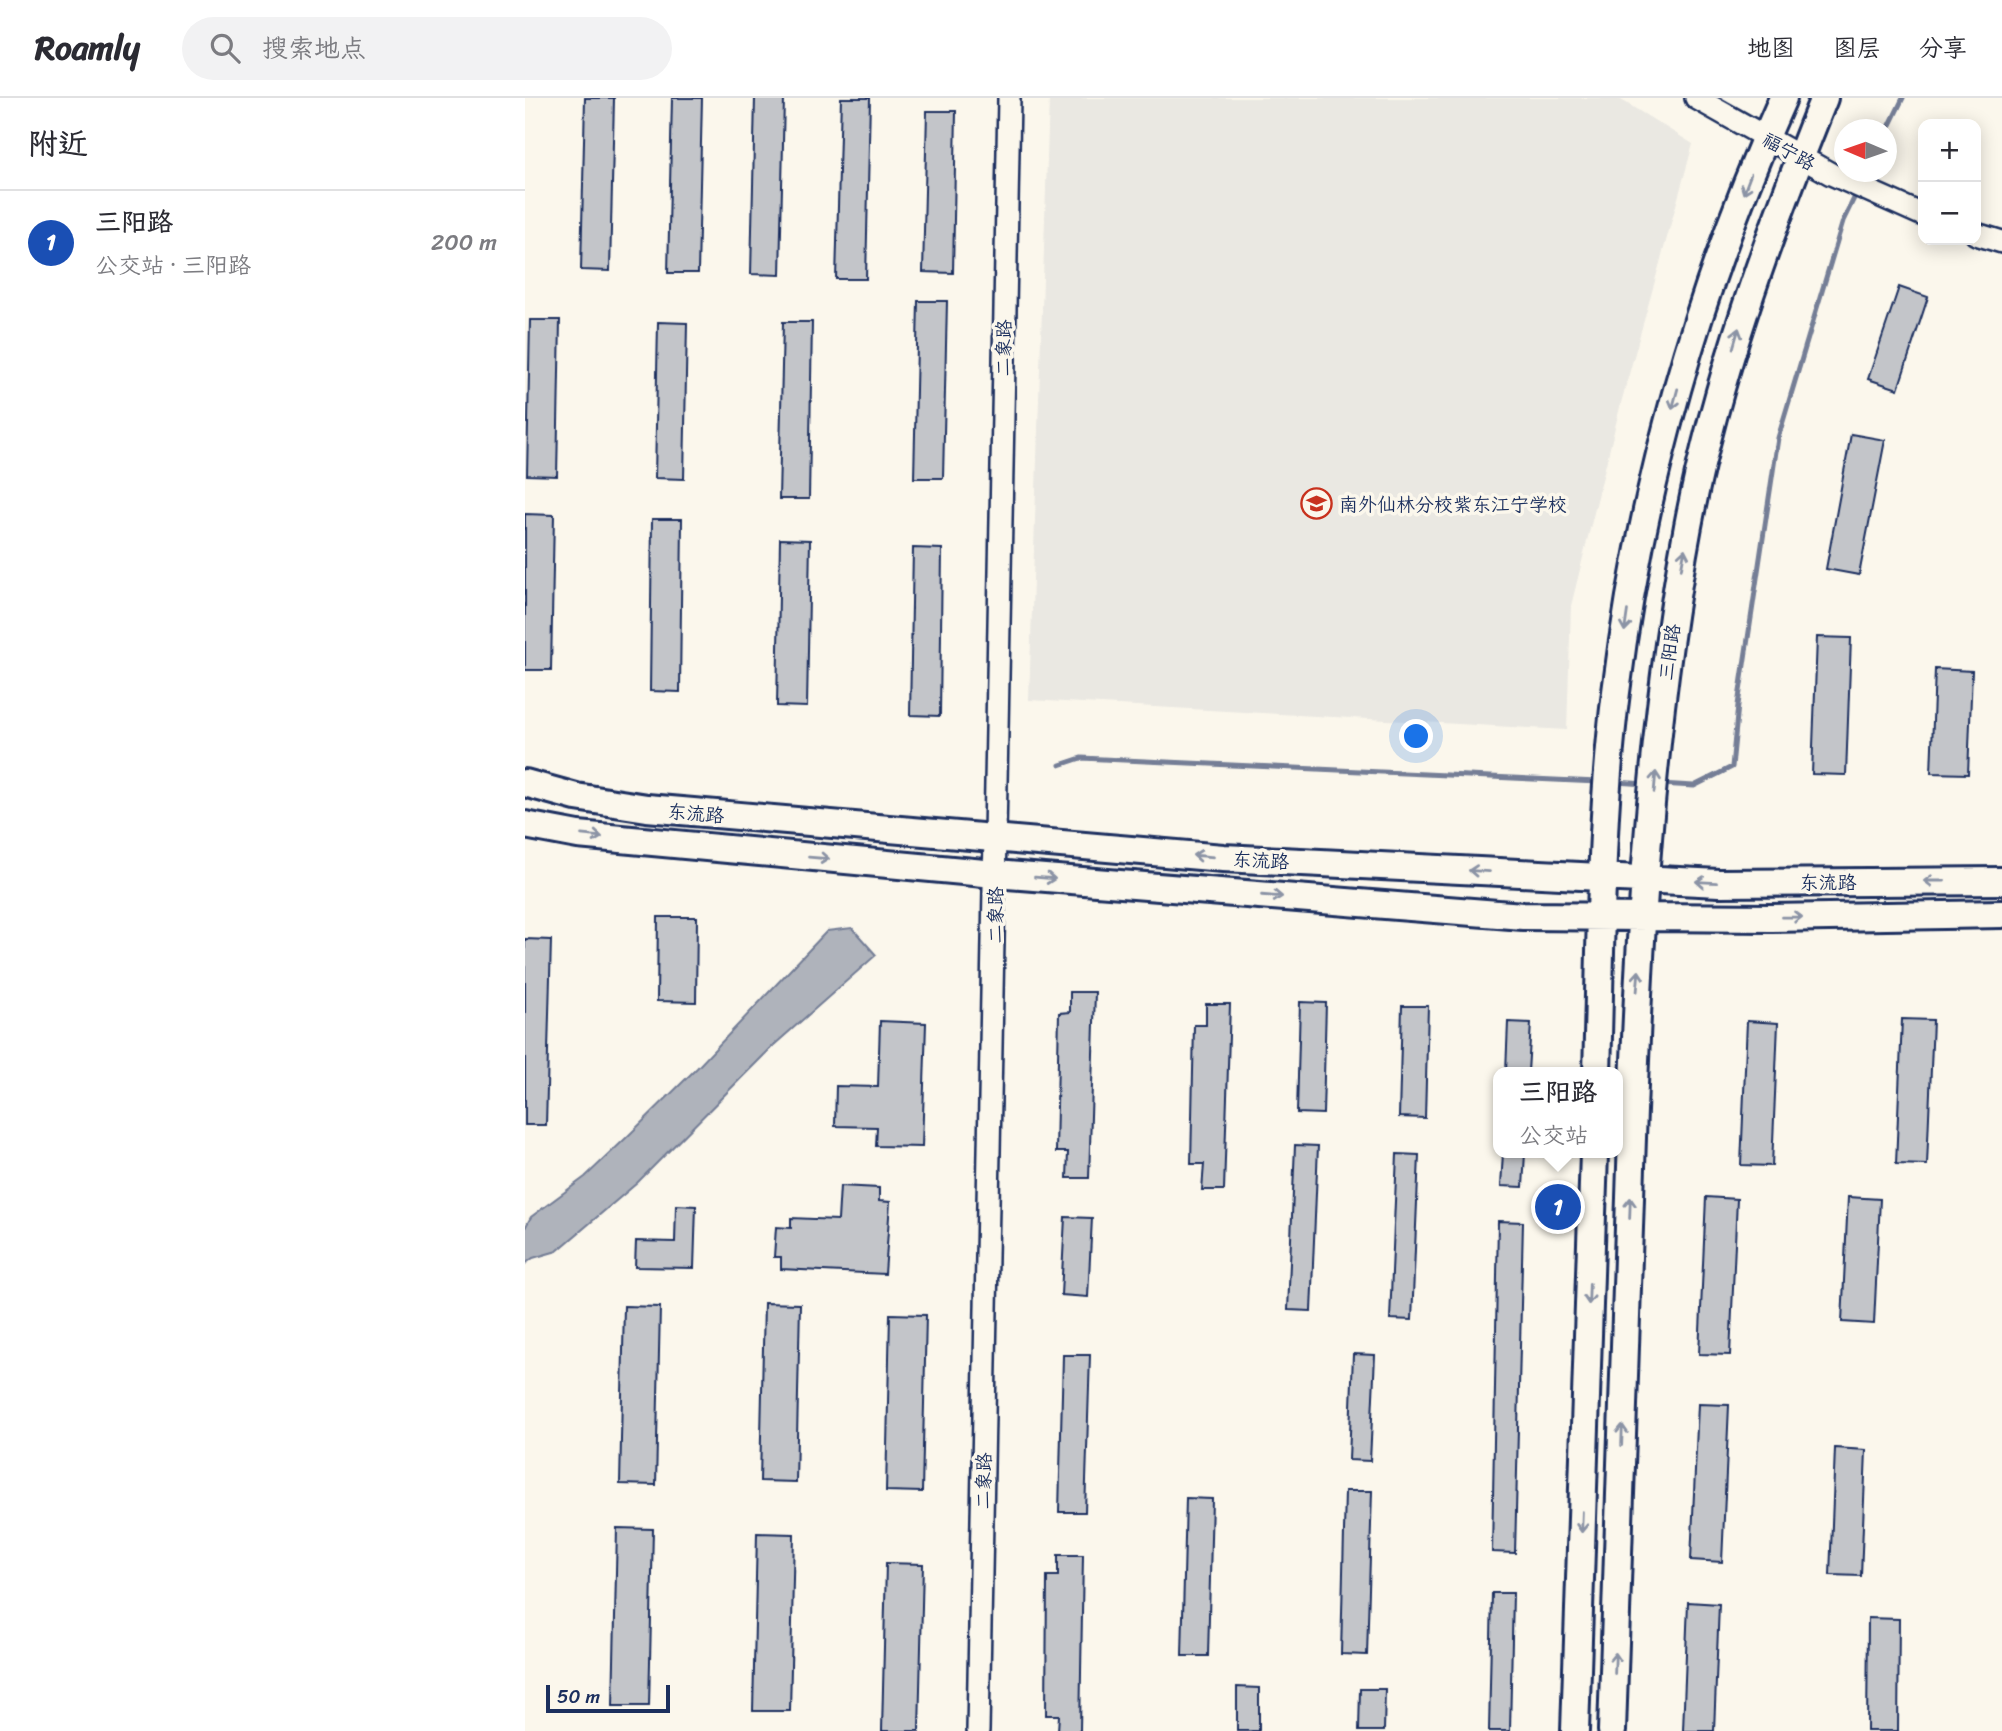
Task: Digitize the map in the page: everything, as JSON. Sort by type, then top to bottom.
[{"type":"main road","points":[[1597,1067],[1606,813],[1627,607],[1676,394],[1711,281],[1765,138],[1783,98]]},
{"type":"main road","name":"三阳路","points":[[1612,1731],[1637,996],[1657,748],[1689,523],[1712,421],[1748,301],[1824,98]]},
{"type":"main road","points":[[1711,281],[1727,268],[1736,268],[1746,277],[1748,301]]},
{"type":"main road","name":"东流路","points":[[525,783],[576,797],[647,808],[1223,858],[1719,883],[2002,881]]},
{"type":"main road","name":"东流路","points":[[525,825],[604,837],[995,874],[1523,916],[2002,914]]},
{"type":"main road","points":[[1576,1731],[1594,1158]]},
{"type":"street","name":"二象路","points":[[978,1731],[1009,98]]},
{"type":"street","name":"福宁路","points":[[1696,98],[1831,174],[1918,213]]},
{"type":"street","points":[[1981,236],[2002,242]]},
{"type":"shaded area","name":"南外仙林分校紫东江宁学校","points":[[1049,98],[1618,98],[1693,144],[1621,403],[1571,606],[1567,730],[1029,700]]},
{"type":"shaded area","points":[[852,928],[876,955],[774,1045],[637,1183],[557,1251],[533,1258],[525,1264],[525,1228],[531,1217],[585,1177],[625,1139],[697,1068],[827,931]]},
{"type":"building","points":[[585,98],[614,98],[610,271],[581,270]]},
{"type":"building","points":[[672,98],[702,98],[698,273],[668,273]]},
{"type":"building","points":[[755,98],[784,98],[780,275],[751,274]]},
{"type":"building","points":[[841,98],[870,98],[866,279],[836,279]]},
{"type":"building","points":[[927,111],[956,111],[953,273],[923,272]]},
{"type":"building","points":[[1899,287],[1928,297],[1898,389],[1868,379]]},
{"type":"building","points":[[918,301],[947,301],[943,478],[914,478]]},
{"type":"building","points":[[530,320],[560,320],[557,476],[527,475]]},
{"type":"building","points":[[658,322],[687,323],[684,479],[655,478]]},
{"type":"building","points":[[783,322],[812,322],[809,499],[779,499]]},
{"type":"building","points":[[1851,434],[1885,440],[1859,575],[1826,569]]},
{"type":"building","points":[[525,514],[554,515],[551,670],[525,670]]},
{"type":"building","points":[[652,519],[682,519],[680,692],[650,691]]},
{"type":"building","points":[[780,539],[810,540],[807,707],[777,706]]},
{"type":"building","points":[[913,548],[942,549],[940,716],[910,715]]},
{"type":"building","points":[[1817,637],[1851,638],[1846,775],[1812,774]]},
{"type":"building","points":[[1935,669],[1972,671],[1968,774],[1931,773]]},
{"type":"building","points":[[658,917],[697,917],[696,1002],[657,1001]]},
{"type":"building","points":[[525,939],[551,940],[546,1125],[525,1125]]},
{"type":"building","points":[[1070,992],[1095,992],[1089,1178],[1067,1178],[1068,1152],[1056,1152],[1059,1013],[1070,1012]]},
{"type":"building","points":[[1300,1002],[1326,1003],[1323,1114],[1297,1113]]},
{"type":"building","points":[[1206,1004],[1230,1004],[1224,1190],[1202,1190],[1204,1164],[1191,1164],[1194,1025],[1206,1025]]},
{"type":"building","points":[[1402,1006],[1428,1006],[1425,1118],[1399,1117]]},
{"type":"building","points":[[1902,1019],[1933,1020],[1927,1165],[1896,1164]]},
{"type":"building","points":[[880,1021],[926,1023],[922,1147],[876,1146],[877,1127],[835,1126],[836,1086],[878,1087]]},
{"type":"building","points":[[1747,1021],[1778,1023],[1772,1166],[1741,1165]]},
{"type":"building","points":[[1508,1022],[1531,1023],[1528,1067],[1506,1067]]},
{"type":"building","points":[[1295,1145],[1318,1146],[1311,1311],[1288,1310]]},
{"type":"building","points":[[1397,1154],[1419,1155],[1412,1320],[1390,1319]]},
{"type":"building","points":[[1503,1158],[1525,1158],[1523,1187],[1501,1186]]},
{"type":"building","points":[[840,1186],[879,1188],[879,1201],[890,1202],[885,1274],[781,1269],[781,1257],[774,1257],[776,1227],[791,1228],[791,1218],[838,1220]]},
{"type":"building","points":[[1706,1197],[1737,1199],[1730,1355],[1699,1354]]},
{"type":"building","points":[[1848,1197],[1880,1199],[1874,1324],[1842,1322]]},
{"type":"building","points":[[676,1205],[696,1206],[694,1268],[635,1267],[636,1241],[675,1242]]},
{"type":"building","points":[[1065,1217],[1092,1218],[1088,1297],[1061,1295]]},
{"type":"building","points":[[1498,1221],[1523,1222],[1515,1553],[1492,1552]]},
{"type":"building","points":[[764,1303],[800,1304],[796,1482],[760,1481]]},
{"type":"building","points":[[624,1306],[660,1307],[656,1485],[620,1484]]},
{"type":"building","points":[[890,1314],[926,1315],[922,1492],[886,1491]]},
{"type":"building","points":[[1353,1354],[1375,1355],[1370,1461],[1349,1460]]},
{"type":"building","points":[[1063,1355],[1090,1355],[1085,1512],[1059,1512]]},
{"type":"building","points":[[1698,1404],[1729,1405],[1722,1562],[1691,1560]]},
{"type":"building","points":[[1835,1448],[1866,1450],[1861,1576],[1830,1575]]},
{"type":"building","points":[[1345,1491],[1372,1491],[1367,1655],[1341,1654]]},
{"type":"building","points":[[1186,1498],[1212,1499],[1208,1656],[1182,1656]]},
{"type":"building","points":[[617,1528],[653,1529],[649,1706],[613,1706]]},
{"type":"building","points":[[757,1533],[794,1534],[790,1711],[753,1711]]},
{"type":"building","points":[[1058,1555],[1083,1555],[1080,1731],[1058,1731],[1059,1715],[1046,1715],[1047,1576],[1058,1576]]},
{"type":"building","points":[[886,1563],[923,1564],[919,1731],[882,1731]]},
{"type":"building","points":[[1492,1593],[1513,1593],[1510,1731],[1489,1731]]},
{"type":"building","points":[[1688,1602],[1719,1604],[1714,1731],[1683,1731]]},
{"type":"building","points":[[1868,1618],[1899,1619],[1898,1731],[1867,1731]]},
{"type":"building","points":[[1237,1687],[1259,1688],[1259,1731],[1237,1731]]},
{"type":"building","points":[[1360,1689],[1385,1689],[1384,1731],[1359,1731]]},
{"type":"waterway","points":[[1893,119],[1903,98]]},
{"type":"waterway","points":[[1660,784],[1694,786],[1732,767],[1738,705],[1778,438],[1843,221],[1858,190]]},
{"type":"waterway","points":[[1060,765],[1081,758],[1598,782]]},
{"type":"waterway","points":[[1615,782],[1647,784]]},
{"type":"place","name":"南外仙林分校紫东江宁学校","points":[[1316,504]]},
{"type":"place","name":"三阳路","points":[[1558,1207]]}]
